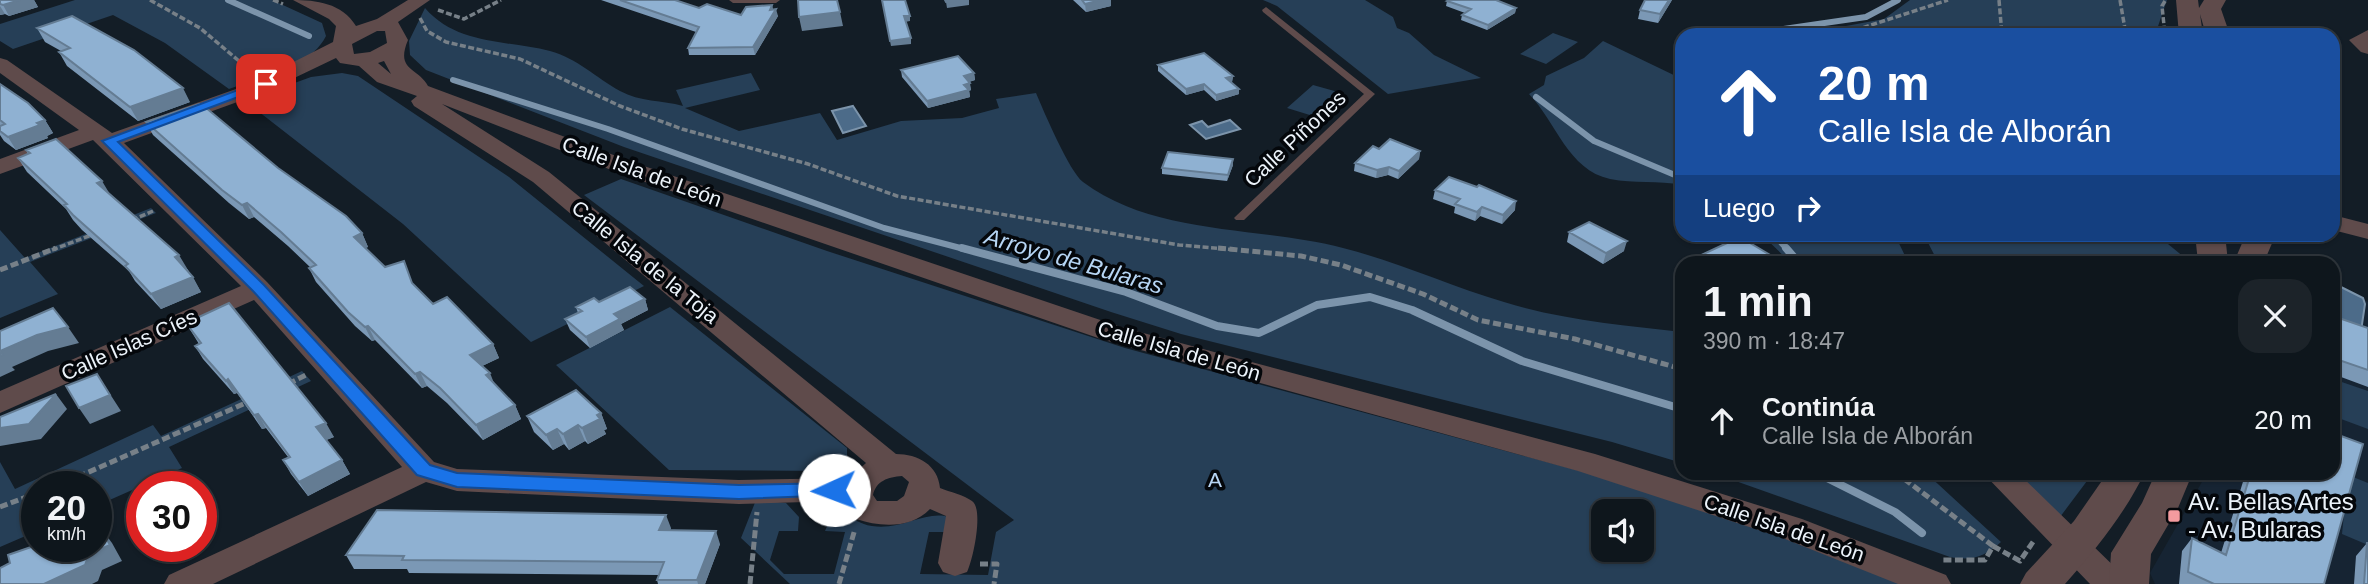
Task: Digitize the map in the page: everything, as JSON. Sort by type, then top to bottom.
[{"type":"street","points":[[326,0],[375,21]]},
{"type":"street","points":[[2187,0],[2189,28]]},
{"type":"street","points":[[2215,0],[2210,9],[2216,28]]},
{"type":"street","name":"Calle Isla de León","points":[[293,3],[336,15],[346,25],[342,44],[347,59],[361,61],[384,78],[440,96],[627,168],[1111,333],[1584,462],[1791,528],[1940,583]]},
{"type":"street","points":[[266,84],[317,62],[375,21],[414,5]]},
{"type":"street","name":"Calle Isla de León","points":[[375,21],[397,33],[394,47],[395,65],[401,75],[440,96]]},
{"type":"street","points":[[2368,36],[2359,40],[2368,48]]},
{"type":"street","points":[[0,167],[266,84],[361,61],[394,47]]},
{"type":"street","points":[[0,64],[103,136],[258,288],[423,470],[457,480],[751,492],[863,500],[877,514],[900,513],[919,502],[925,494],[924,478],[911,467],[890,466],[869,474],[863,500]]},
{"type":"street","name":"Calle Isla de la Toja","points":[[384,78],[541,177],[890,466]]},
{"type":"street","points":[[2340,225],[2368,232]]},
{"type":"street","name":"Calle Islas Cíes","points":[[0,403],[258,288]]},
{"type":"street","points":[[181,584],[423,470]]},
{"type":"street","points":[[1986,480],[2058,565],[2111,584]]},
{"type":"street","points":[[2002,480],[2058,565]]},
{"type":"street","points":[[2058,565],[2118,492],[2123,480]]},
{"type":"street","points":[[2129,584],[2132,553],[2159,508],[2171,480]]},
{"type":"street","points":[[925,494],[962,510],[955,563]]},
{"type":"lane","points":[[733,0],[776,0]]},
{"type":"lane","name":"Calle Piñones","points":[[1240,218],[1370,94],[1266,10]]},
{"type":"path","points":[[150,0],[200,28],[266,84]]},
{"type":"path","points":[[273,0],[293,3]]},
{"type":"path","points":[[438,10],[459,20],[471,18],[500,0]]},
{"type":"path","points":[[1862,28],[1948,0]]},
{"type":"path","points":[[1999,0],[2001,28]]},
{"type":"path","points":[[2120,0],[2125,28]]},
{"type":"path","points":[[2164,28],[2162,6],[2166,0]]},
{"type":"path","points":[[414,5],[427,31],[446,42],[520,59],[620,106],[682,129],[808,164],[897,196],[1179,245],[1301,256],[1341,265],[1411,290],[1478,320],[1575,339],[1675,367]]},
{"type":"path","points":[[124,223],[173,204]]},
{"type":"path","points":[[0,270],[99,232]]},
{"type":"path","points":[[277,388],[328,365]]},
{"type":"path","points":[[91,471],[252,400]]},
{"type":"path","points":[[1906,480],[1993,545],[1984,560],[1935,560],[1940,583]]},
{"type":"path","points":[[750,584],[753,575],[751,492]]},
{"type":"path","points":[[0,505],[21,498]]},
{"type":"path","points":[[839,584],[851,534],[863,500]]},
{"type":"shaded area","points":[[853,106],[866,126],[843,133],[832,111]]},
{"type":"shaded area","points":[[1230,120],[1240,129],[1206,139],[1190,125],[1202,121],[1208,127]]},
{"type":"shaded area","points":[[2340,286],[2363,298],[2365,304],[2360,338],[2340,331]]},
{"type":"shaded area","points":[[2340,287],[2368,302],[2368,584],[2155,584],[2150,573],[2203,480],[2340,480]]},
{"type":"green space","points":[[75,0],[272,0],[322,23],[326,36],[319,47],[297,64],[229,89],[165,43],[113,15],[13,49],[0,41],[0,24]]},
{"type":"green space","points":[[1263,0],[1365,0],[1393,17],[1397,28],[1409,33],[1434,55],[1481,78],[1388,94],[1277,6]]},
{"type":"green space","points":[[1910,0],[2167,0],[2157,28],[1835,28],[1884,19]]},
{"type":"green space","points":[[425,8],[452,29],[467,35],[560,54],[628,95],[683,106],[676,90],[751,73],[760,90],[685,108],[739,131],[820,113],[837,140],[901,121],[962,118],[999,108],[996,99],[1036,93],[1077,176],[1111,199],[1142,212],[1208,227],[1343,248],[1484,296],[1548,313],[1675,331],[1675,461],[1612,442],[1181,334],[1111,312],[624,147],[426,70],[410,55],[409,41]]},
{"type":"green space","points":[[1553,33],[1578,42],[1546,64],[1520,54]]},
{"type":"green space","points":[[1603,41],[1675,76],[1675,184],[1610,179],[1596,174],[1583,166],[1564,144],[1529,94],[1544,85],[1546,76],[1584,58]]},
{"type":"green space","points":[[342,73],[358,76],[509,177],[644,286],[531,342],[403,224],[245,101],[311,77]]},
{"type":"green space","points":[[1313,85],[1338,92],[1313,116],[1287,108]]},
{"type":"green space","name":"A","points":[[621,179],[827,251],[1125,348],[1643,488],[1916,584],[790,584],[741,538],[756,500],[786,503],[799,517],[798,531],[779,531],[770,560],[784,574],[834,574],[845,532],[825,531],[831,517],[842,516],[882,527],[931,516],[948,517],[950,532],[929,532],[920,574],[988,575],[996,532],[1014,520],[584,195]]},
{"type":"green space","points":[[151,208],[156,213],[30,262],[58,294],[0,318],[0,230],[25,258]]},
{"type":"green space","points":[[1769,242],[1898,242],[1905,256],[1784,256]]},
{"type":"green space","points":[[1928,242],[2166,242],[2183,256],[1935,256]]},
{"type":"green space","points":[[670,307],[847,448],[847,461],[829,471],[669,470],[556,365]]},
{"type":"green space","points":[[302,371],[311,381],[169,447],[182,468],[175,471],[126,471],[126,493],[112,499],[112,471],[54,471],[153,425],[161,436]]},
{"type":"green space","points":[[2340,381],[2368,391],[2368,429],[2340,419]]},
{"type":"green space","points":[[0,462],[15,489],[21,486],[21,538],[0,547]]},
{"type":"green space","points":[[2348,475],[2368,483],[2368,545],[2342,534]]},
{"type":"green space","points":[[1733,480],[1934,480],[2001,542],[1978,557],[1950,557]]},
{"type":"green space","points":[[2025,480],[2088,480],[2060,517]]},
{"type":"building","points":[[0,0],[20,0],[3,5]]},
{"type":"building","points":[[620,0],[675,0],[699,8],[707,4],[741,15],[746,7],[772,5],[770,10],[776,9],[753,47],[688,48],[699,27]]},
{"type":"building","points":[[798,0],[837,0],[840,12],[799,17]]},
{"type":"building","points":[[882,0],[905,0],[910,16],[904,16],[911,38],[890,41]]},
{"type":"building","points":[[1082,0],[1101,0],[1085,4]]},
{"type":"building","points":[[1496,0],[1516,8],[1488,25],[1462,15],[1471,9],[1447,1]]},
{"type":"building","points":[[1645,0],[1669,0],[1660,14],[1640,10]]},
{"type":"building","points":[[72,16],[134,50],[183,88],[130,107],[59,52],[70,48],[37,28]]},
{"type":"building","points":[[1204,53],[1233,76],[1226,78],[1239,89],[1216,95],[1204,84],[1186,89],[1158,65]]},
{"type":"building","points":[[958,56],[974,73],[964,76],[970,83],[964,85],[969,90],[927,101],[901,70]]},
{"type":"building","points":[[0,84],[28,103],[45,120],[37,123],[40,125],[8,137],[0,131],[0,126],[5,124],[0,120]]},
{"type":"building","points":[[199,104],[278,168],[346,216],[362,233],[354,237],[385,267],[404,261],[412,283],[433,304],[447,297],[493,344],[470,355],[490,373],[486,375],[515,405],[476,425],[440,388],[420,372],[415,374],[368,326],[365,327],[348,312],[309,268],[316,265],[281,232],[247,203],[242,205],[222,190],[146,122]]},
{"type":"building","points":[[56,139],[102,181],[97,183],[179,255],[175,257],[193,277],[151,294],[125,266],[128,264],[73,215],[64,205],[67,204],[18,158],[30,153],[26,150]]},
{"type":"building","points":[[1390,139],[1420,151],[1399,171],[1389,167],[1377,170],[1355,163],[1373,146],[1379,149]]},
{"type":"building","points":[[1168,152],[1233,159],[1228,175],[1162,168]]},
{"type":"building","points":[[1449,177],[1477,187],[1479,185],[1516,201],[1503,215],[1482,207],[1477,212],[1455,204],[1460,199],[1435,190]]},
{"type":"building","points":[[1589,222],[1627,241],[1606,253],[1569,232]]},
{"type":"building","points":[[1729,242],[1748,242],[1770,255],[1768,256],[1699,256]]},
{"type":"building","points":[[630,287],[645,299],[614,314],[620,319],[586,337],[565,319],[582,311],[576,307],[594,298],[599,302]]},
{"type":"building","points":[[229,303],[326,423],[316,427],[342,460],[299,482],[283,460],[290,457],[258,414],[254,415],[228,379],[226,381],[195,346],[201,343],[186,323]]},
{"type":"building","points":[[53,308],[68,327],[37,335],[0,351],[0,331]]},
{"type":"building","points":[[2340,318],[2368,328],[2368,370],[2340,360]]},
{"type":"building","points":[[97,374],[110,395],[79,408],[66,386]]},
{"type":"building","points":[[576,390],[601,413],[597,415],[600,419],[582,428],[578,425],[563,434],[557,429],[546,435],[527,416]]},
{"type":"building","points":[[56,394],[29,424],[0,428],[0,417]]},
{"type":"building","points":[[2340,436],[2363,444],[2324,584],[2214,584],[2188,572],[2192,538],[2226,555],[2249,480],[2340,480]]},
{"type":"building","points":[[377,510],[666,515],[659,530],[716,531],[697,580],[657,580],[664,562],[402,560],[404,556],[346,555]]},
{"type":"building","points":[[2367,543],[2368,584],[2364,584]]},
{"type":"building","points":[[21,551],[21,562],[86,562],[85,565],[44,584],[0,584],[0,568],[10,563],[8,555]]},
{"type":"waterway","name":"Arroyo de Bularas","points":[[228,0],[309,36]]},
{"type":"waterway","points":[[1790,28],[1866,17],[1898,0]]},
{"type":"waterway","name":"Arroyo de Bularas","points":[[453,80],[608,129],[884,228],[968,250]]},
{"type":"waterway","points":[[1536,97],[1594,141],[1675,175]]},
{"type":"waterway","points":[[1780,242],[1788,250]]},
{"type":"waterway","name":"Arroyo de Bularas","points":[[962,248],[1126,292],[1217,326],[1259,333],[1317,305],[1370,297],[1412,310],[1522,361],[1675,407]]},
{"type":"waterway","points":[[1786,248],[1793,256]]},
{"type":"waterway","name":"Arroyo de Bularas","points":[[1831,480],[1895,512],[1922,533]]},
{"type":"place","name":"Av. Bellas Artes - Av. Bularas","points":[[2174,516]]},
{"type":"route","points":[[266,84],[109,141],[258,288],[423,470],[457,480],[739,492],[834,490]]}]
